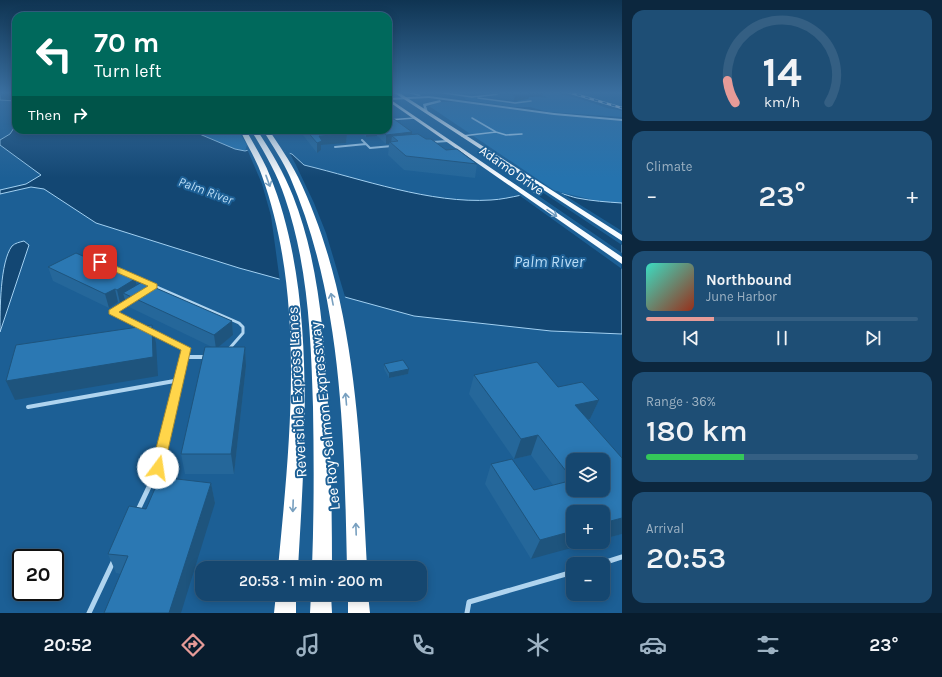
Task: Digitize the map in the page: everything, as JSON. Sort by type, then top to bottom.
[{"type":"highway","name":"Lee Roy Selmon Expressway","points":[[246,134],[253,145],[266,174],[275,202],[287,254],[294,323],[296,432],[288,561]]},
{"type":"highway","name":"Reversible Express Lanes","points":[[257,134],[270,155],[289,198],[302,243],[312,295],[320,386],[322,561]]},
{"type":"highway","name":"Lee Roy Selmon Expressway","points":[[269,134],[298,182],[315,228],[326,271],[339,337],[350,441],[357,561]]},
{"type":"highway","points":[[285,613],[286,601]]},
{"type":"highway","points":[[321,601],[321,613]]},
{"type":"highway","points":[[358,601],[359,613]]},
{"type":"main road","name":"Adamo Drive","points":[[419,121],[448,140],[462,152],[520,190],[622,261]]},
{"type":"main road","name":"Adamo Drive","points":[[439,121],[622,239]]},
{"type":"lane","points":[[476,121],[496,132],[506,135],[522,134]]},
{"type":"lane","points":[[462,136],[496,132]]},
{"type":"lane","points":[[362,140],[370,148],[399,145]]},
{"type":"lane","points":[[427,142],[448,140]]},
{"type":"lane","points":[[335,147],[366,144]]},
{"type":"lane","points":[[100,262],[239,323],[243,327],[241,337],[225,351]]},
{"type":"lane","points":[[148,290],[154,286]]},
{"type":"lane","points":[[130,301],[112,312],[186,348],[180,380],[158,468],[135,516]]},
{"type":"lane","points":[[140,331],[148,330]]},
{"type":"lane","points":[[185,357],[212,356]]},
{"type":"lane","points":[[28,407],[180,380]]},
{"type":"lane","points":[[89,613],[115,558]]},
{"type":"lane","points":[[610,561],[622,558]]},
{"type":"lane","points":[[467,613],[469,602],[566,574]]},
{"type":"shaded area","points":[[451,121],[622,121],[622,203],[602,202],[555,191]]},
{"type":"shaded area","points":[[199,134],[240,134],[247,145],[245,151],[235,149]]},
{"type":"water","name":"Palm River","points":[[12,131],[12,134],[199,134],[235,149],[245,151],[259,147],[276,150],[292,154],[304,165],[397,189],[445,198],[491,200],[551,192],[583,199],[622,203],[622,334],[551,331],[414,316],[239,268],[96,223],[44,189],[31,187],[0,194],[0,190],[26,184],[41,175],[0,145],[0,140]]},
{"type":"water","points":[[24,241],[29,245],[0,332],[0,311],[5,263],[12,246],[16,243]]},
{"type":"pier","points":[[258,145],[276,147],[278,150],[289,152],[314,203],[326,233],[346,300],[280,282],[271,216],[262,184],[247,149]]},
{"type":"pier","points":[[530,190],[622,253],[622,269],[516,193]]},
{"type":"pier","points":[[539,190],[558,191],[622,231],[622,245]]},
{"type":"building","points":[[392,121],[396,121],[412,132],[386,135],[385,134],[392,134]]},
{"type":"building","points":[[309,134],[347,134],[319,136],[322,141],[317,143]]},
{"type":"building","points":[[418,134],[426,139],[431,139],[446,150],[457,149],[477,164],[406,156],[390,142],[398,141],[392,136]]},
{"type":"building","points":[[76,253],[135,279],[117,290],[115,289],[105,294],[48,267]]},
{"type":"building","points":[[142,282],[232,321],[214,335],[123,293]]},
{"type":"building","points":[[152,325],[153,357],[6,381],[16,345]]},
{"type":"building","points":[[205,347],[245,347],[231,454],[181,454]]},
{"type":"building","points":[[403,360],[409,369],[389,373],[384,364]]},
{"type":"building","points":[[537,362],[558,387],[582,382],[599,400],[575,405],[622,458],[622,518],[610,521],[610,505],[566,505],[566,533],[540,540],[491,464],[512,459],[534,490],[566,482],[566,497],[610,497],[610,453],[566,453],[566,471],[538,435],[521,439],[474,375]]},
{"type":"building","points":[[160,477],[211,483],[169,613],[104,613],[128,556],[108,554],[129,506],[146,509]]},
{"type":"route","points":[[100,262],[154,286],[112,312],[186,348],[180,380],[158,468]]}]
